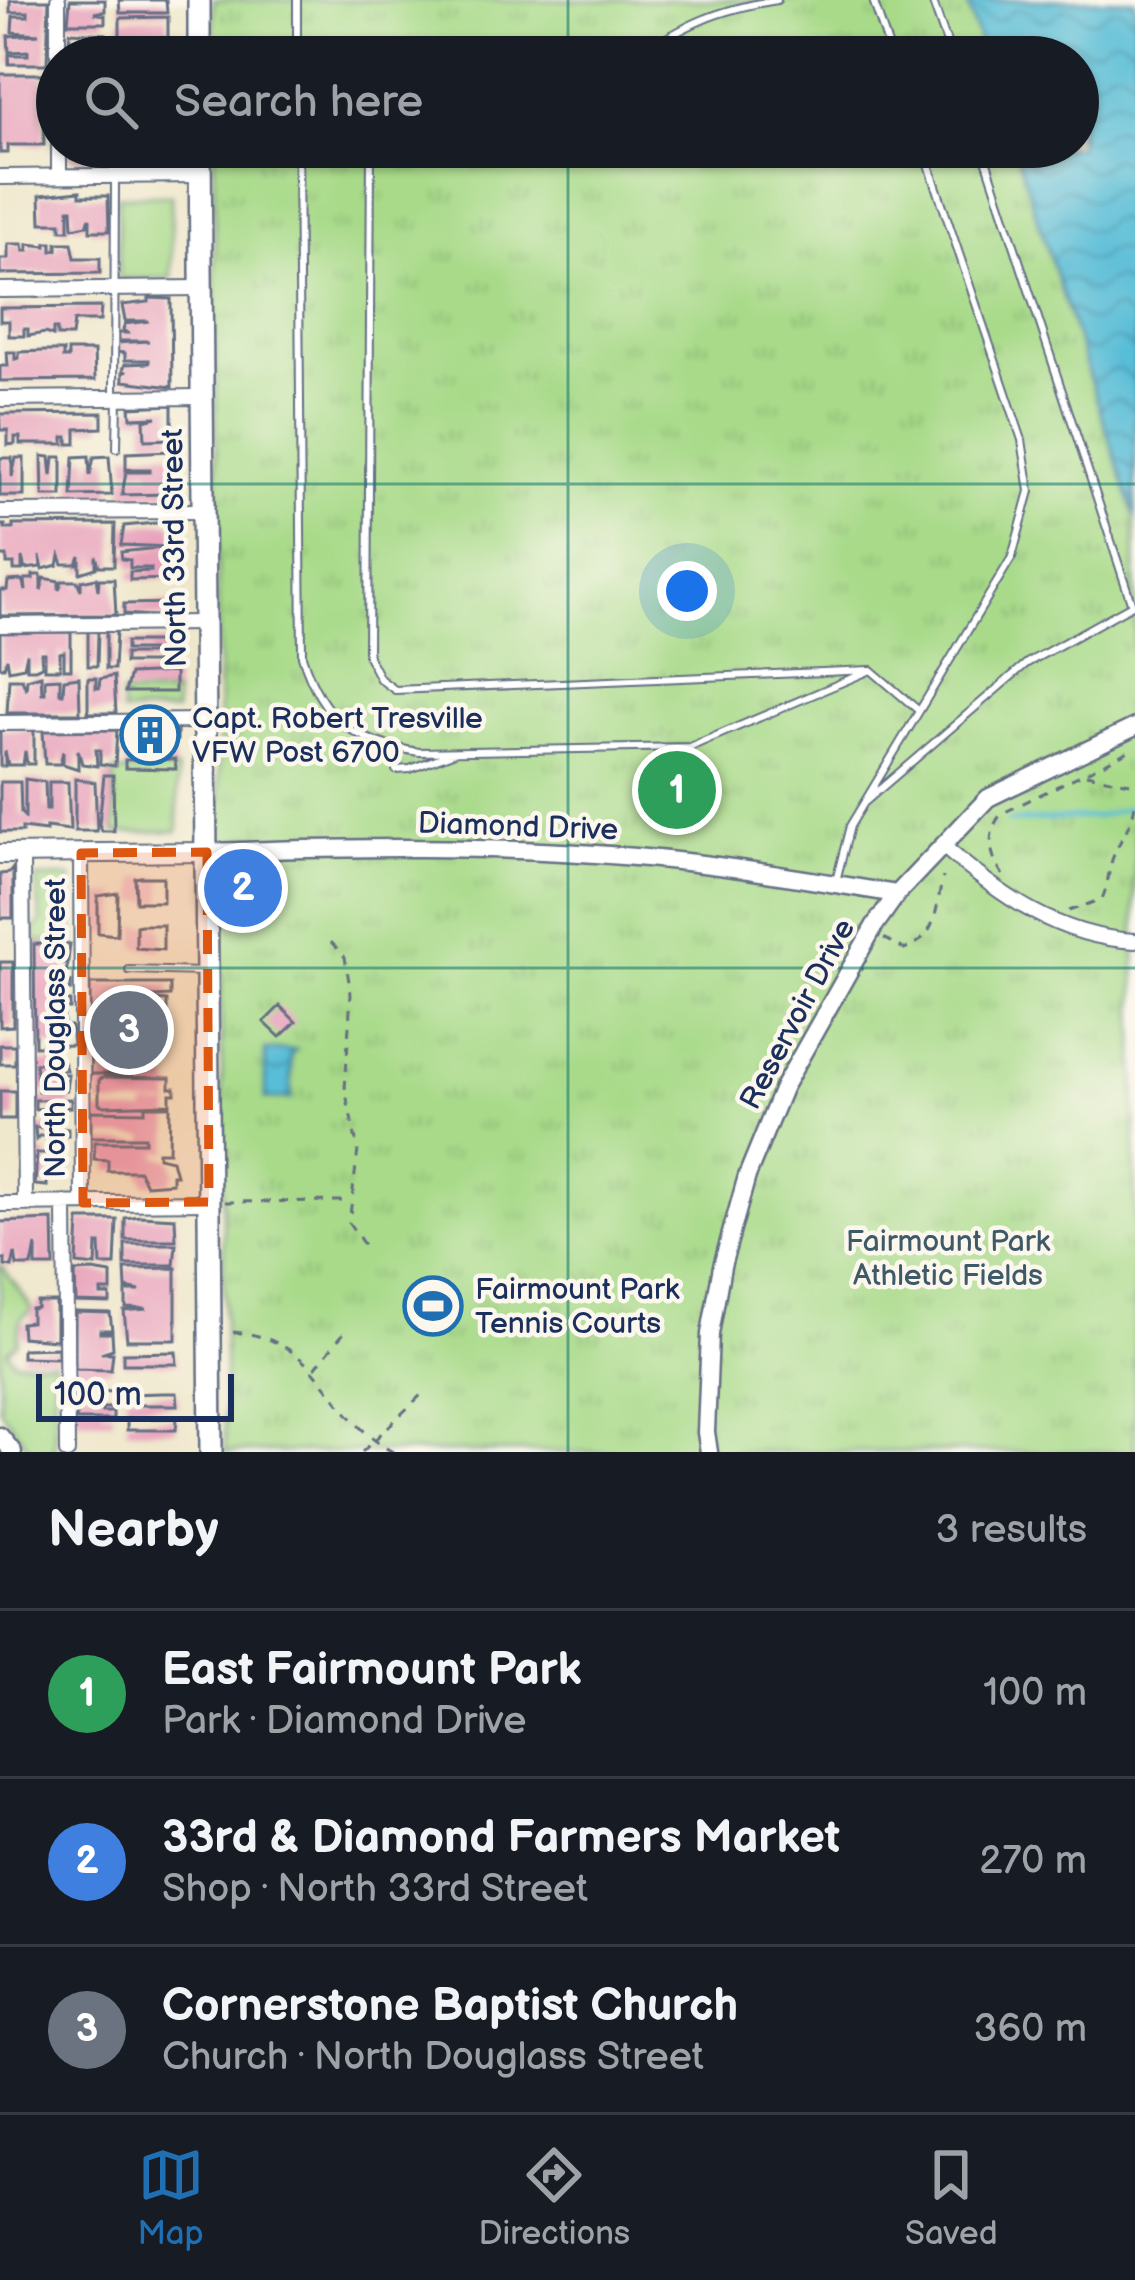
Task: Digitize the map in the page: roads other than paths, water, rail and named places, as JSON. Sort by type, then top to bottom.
[{"type":"main road","points":[[199,0],[200,36]]},
{"type":"main road","name":"North 33rd Street","points":[[200,168],[211,1452]]},
{"type":"main road","points":[[0,854],[207,852]]},
{"type":"street","points":[[58,0],[58,36]]},
{"type":"street","points":[[59,168],[59,176]]},
{"type":"street","points":[[0,176],[200,175]]},
{"type":"street","points":[[0,290],[201,288]]},
{"type":"street","points":[[0,399],[202,397]]},
{"type":"street","points":[[0,512],[203,511]]},
{"type":"street","points":[[0,625],[205,623]]},
{"type":"street","points":[[0,723],[205,722]]},
{"type":"street","name":"Reservoir Drive","points":[[709,1452],[710,1334],[722,1266],[747,1176],[783,1088],[874,925],[988,798],[1135,727]]},
{"type":"street","points":[[943,846],[1022,907],[1073,930],[1108,940],[1135,941]]},
{"type":"street","name":"Diamond Drive","points":[[207,852],[559,852],[676,861],[897,894]]},
{"type":"street","points":[[22,854],[25,1204]]},
{"type":"street","name":"North Douglass Street","points":[[81,854],[83,1203]]},
{"type":"street","points":[[0,1204],[209,1202]]},
{"type":"street","points":[[65,1203],[67,1452]]},
{"type":"street","points":[[0,1436],[13,1452]]},
{"type":"lane","points":[[297,0],[297,36]]},
{"type":"lane","points":[[667,36],[691,21],[732,7],[777,0]]},
{"type":"lane","points":[[873,0],[885,36]]},
{"type":"lane","points":[[932,0],[945,36]]},
{"type":"lane","points":[[298,168],[302,656],[312,688],[351,732],[381,746],[418,752],[691,747],[871,670]]},
{"type":"lane","points":[[371,168],[368,656],[380,679],[395,690],[871,670],[918,710]]},
{"type":"lane","points":[[835,885],[850,826],[1012,557],[1030,491],[1022,440],[930,168]]},
{"type":"lane","points":[[865,802],[1027,663],[1132,604],[989,168]]},
{"type":"lane","points":[[115,176],[117,448]]},
{"type":"lane","points":[[396,770],[460,751]]},
{"type":"lane","points":[[129,970],[207,971]]},
{"type":"water","points":[[966,0],[1135,0],[1135,517],[1021,168],[1099,168],[1099,36],[977,36]]},
{"type":"water","points":[[265,1050],[296,1050],[291,1054],[291,1099],[265,1099]]},
{"type":"waterway","points":[[1009,822],[1096,817],[1135,806]]},
{"type":"place","name":"Capt. Robert Tresville VFW Post 6700","points":[[150,735]]},
{"type":"place","name":"East Fairmount Park","points":[[677,790]]},
{"type":"place","name":"33rd & Diamond Farmers Market","points":[[243,888]]},
{"type":"place","name":"Cornerstone Baptist Church","points":[[129,1030]]},
{"type":"place","name":"Fairmount Park Tennis Courts","points":[[433,1306]]},
{"type":"park label","name":"Fairmount Park Athletic Fields","points":[[948,1258]]}]
